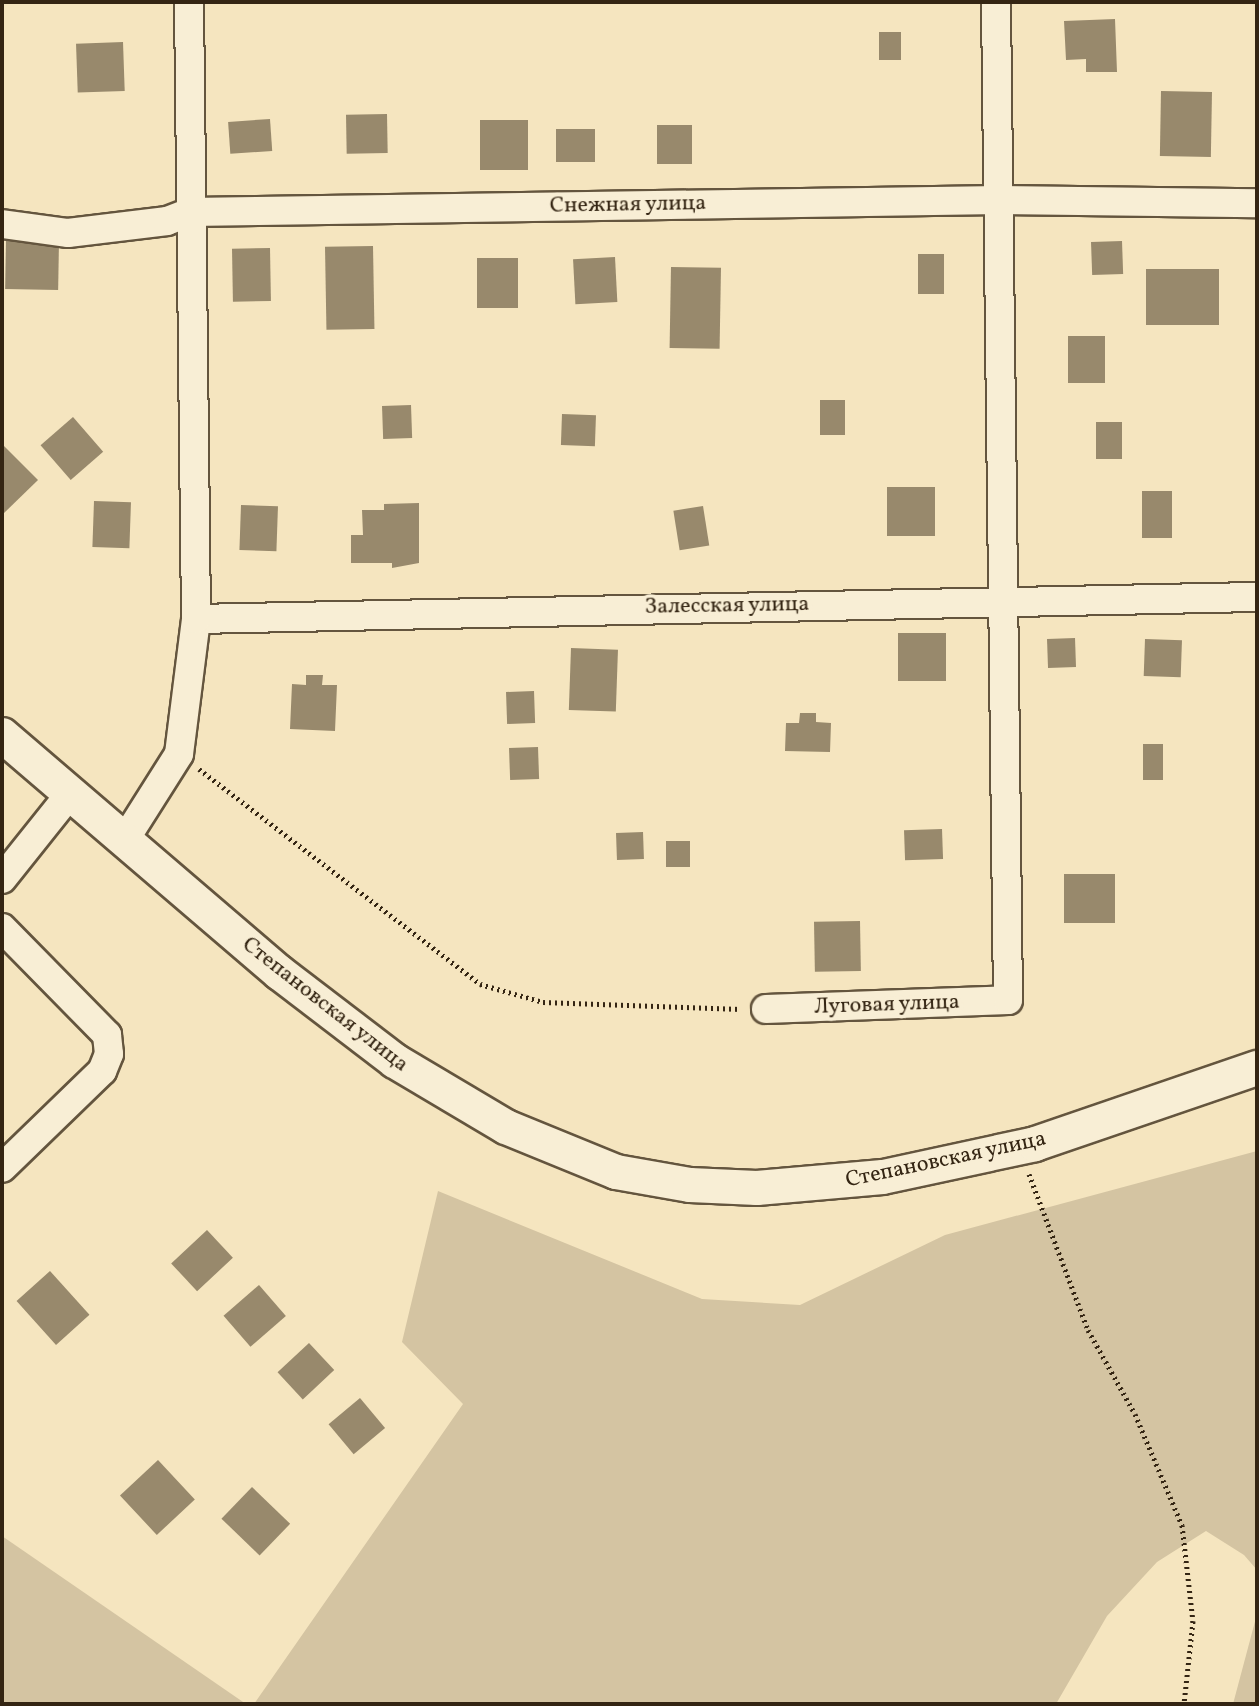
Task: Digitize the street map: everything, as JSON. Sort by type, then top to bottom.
[{"type":"street","points":[[124,841],[179,754],[196,619],[189,2]]},
{"type":"street","points":[[996,2],[1003,599]]},
{"type":"street","name":"Снежная улица","points":[[2,224],[68,233],[167,221],[190,212],[1000,200],[1257,203]]},
{"type":"street","name":"Залесская улица","points":[[196,619],[1003,599],[1257,597]]},
{"type":"street","name":"Луговая улица","points":[[766,1009],[1008,1000],[1003,599]]},
{"type":"street","name":"Степановская улица","points":[[2,735],[280,973],[395,1061],[506,1127],[577,1160],[690,1185],[757,1188],[883,1177],[1017,1148],[1257,1068]]},
{"type":"street","points":[[2,879],[69,795]]},
{"type":"street","points":[[2,928],[107,1035],[109,1054],[102,1071],[2,1168]]},
{"type":"path","points":[[179,754],[480,984],[543,1002],[766,1009]]},
{"type":"path","points":[[1017,1148],[1088,1330],[1135,1414],[1182,1525],[1193,1621],[1184,1704]]},
{"type":"shaded area","points":[[1257,1151],[1257,1570],[1244,1555],[1206,1531],[1157,1562],[1107,1616],[1056,1704],[254,1704],[463,1404],[402,1342],[438,1191],[702,1299],[800,1305],[945,1235]]},
{"type":"shaded area","points":[[2,1536],[246,1704],[2,1704]]},
{"type":"shaded area","points":[[1257,1614],[1257,1704],[1233,1704]]},
{"type":"building","points":[[1115,19],[1117,72],[1086,72],[1086,59],[1066,60],[1064,21]]},
{"type":"building","points":[[879,32],[901,32],[901,60],[879,60]]},
{"type":"building","points":[[123,42],[125,91],[78,93],[76,44]]},
{"type":"building","points":[[1161,91],[1212,92],[1211,157],[1160,156]]},
{"type":"building","points":[[387,114],[388,153],[347,154],[346,115]]},
{"type":"building","points":[[270,119],[272,151],[230,154],[228,122]]},
{"type":"building","points":[[480,120],[528,120],[528,170],[480,170]]},
{"type":"building","points":[[657,125],[692,125],[692,164],[657,164]]},
{"type":"building","points":[[556,129],[595,129],[595,162],[556,162]]},
{"type":"building","points":[[6,240],[59,241],[58,290],[5,289]]},
{"type":"building","points":[[1122,241],[1123,274],[1092,275],[1091,242]]},
{"type":"building","points":[[373,246],[374,329],[326,330],[325,247]]},
{"type":"building","points":[[270,248],[271,301],[233,302],[232,249]]},
{"type":"building","points":[[918,254],[944,254],[944,294],[918,294]]},
{"type":"building","points":[[615,257],[617,302],[575,304],[573,259]]},
{"type":"building","points":[[477,258],[518,258],[518,308],[477,308]]},
{"type":"building","points":[[671,267],[721,268],[720,349],[670,348]]},
{"type":"building","points":[[1146,269],[1219,269],[1219,325],[1146,325]]},
{"type":"building","points":[[1068,336],[1105,336],[1105,383],[1068,383]]},
{"type":"building","points":[[820,400],[845,400],[845,435],[820,435]]},
{"type":"building","points":[[411,405],[412,438],[383,439],[382,406]]},
{"type":"building","points":[[562,414],[596,415],[595,446],[561,445]]},
{"type":"building","points":[[73,417],[103,452],[71,480],[41,445]]},
{"type":"building","points":[[1096,422],[1122,422],[1122,459],[1096,459]]},
{"type":"building","points":[[2,444],[38,480],[2,515]]},
{"type":"building","points":[[887,487],[935,487],[935,536],[887,536]]},
{"type":"building","points":[[1142,491],[1172,491],[1172,538],[1142,538]]},
{"type":"building","points":[[94,501],[131,502],[129,548],[92,547]]},
{"type":"building","points":[[419,503],[419,563],[392,568],[392,563],[351,563],[351,535],[363,535],[362,510],[384,510],[384,504]]},
{"type":"building","points":[[241,505],[278,506],[276,551],[239,550]]},
{"type":"building","points":[[703,506],[709,546],[680,550],[673,511]]},
{"type":"building","points":[[898,633],[946,633],[946,681],[898,681]]},
{"type":"building","points":[[1075,638],[1076,667],[1048,668],[1047,639]]},
{"type":"building","points":[[1145,639],[1182,640],[1181,677],[1144,676]]},
{"type":"building","points":[[571,648],[618,650],[616,712],[569,710]]},
{"type":"building","points":[[306,675],[323,675],[322,685],[337,685],[335,731],[290,729],[292,684],[306,685]]},
{"type":"building","points":[[534,691],[535,723],[507,724],[506,692]]},
{"type":"building","points":[[800,713],[816,713],[816,722],[831,723],[830,752],[785,751],[786,723],[799,723]]},
{"type":"building","points":[[1143,744],[1163,744],[1163,780],[1143,780]]},
{"type":"building","points":[[538,747],[539,779],[510,780],[509,748]]},
{"type":"building","points":[[942,829],[943,859],[905,860],[904,830]]},
{"type":"building","points":[[643,832],[644,859],[617,860],[616,833]]},
{"type":"building","points":[[666,841],[690,841],[690,867],[666,867]]},
{"type":"building","points":[[1064,874],[1115,874],[1115,923],[1064,923]]},
{"type":"building","points":[[860,921],[861,971],[815,972],[814,922]]},
{"type":"building","points":[[207,1230],[233,1258],[197,1291],[171,1263]]},
{"type":"building","points":[[50,1271],[89,1315],[56,1345],[17,1301]]},
{"type":"building","points":[[259,1285],[286,1316],[250,1347],[224,1316]]},
{"type":"building","points":[[309,1343],[334,1370],[303,1399],[278,1372]]},
{"type":"building","points":[[360,1398],[385,1428],[354,1454],[329,1424]]},
{"type":"building","points":[[158,1460],[195,1499],[157,1535],[120,1495]]},
{"type":"building","points":[[252,1487],[290,1524],[260,1555],[221,1519]]}]
